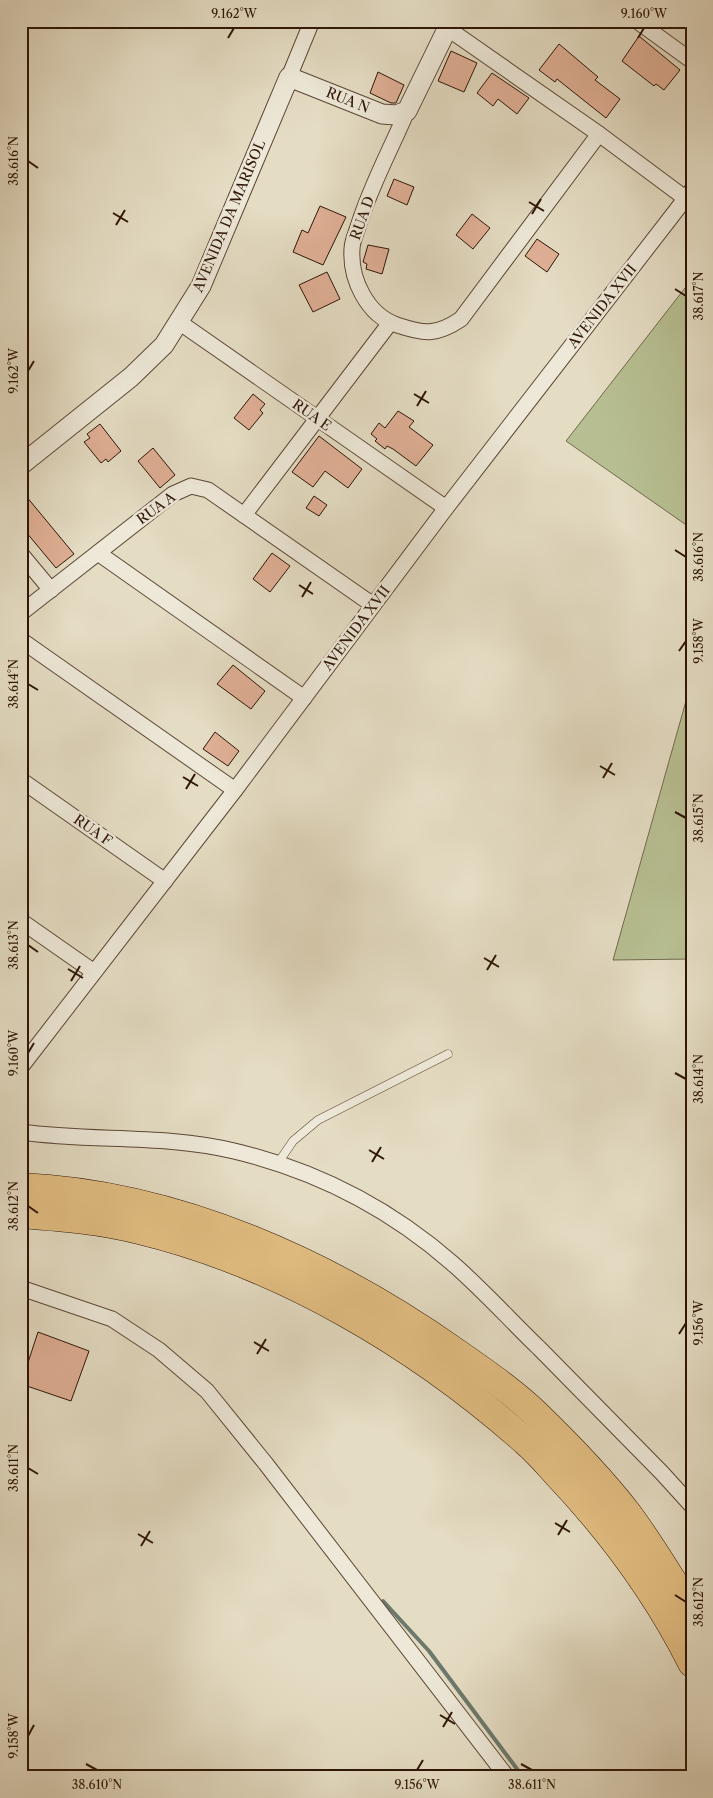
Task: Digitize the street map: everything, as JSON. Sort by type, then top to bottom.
[{"type":"highway","points":[[21,1187],[58,1188],[146,1204],[302,1261],[360,1290],[412,1321],[492,1378],[534,1412],[588,1467],[628,1515],[692,1612]]},
{"type":"highway","points":[[21,1214],[54,1216],[138,1229],[219,1254],[304,1292],[420,1357],[526,1441],[573,1491],[638,1575],[681,1641],[692,1663]]},
{"type":"street","points":[[289,77],[312,21]]},
{"type":"street","points":[[637,21],[692,61]]},
{"type":"street","points":[[449,25],[599,134],[689,194]]},
{"type":"street","name":"RUA D","points":[[449,25],[407,111],[362,214],[352,248],[356,281],[368,305],[390,323],[422,333],[446,330],[461,319],[599,134]]},
{"type":"street","name":"RUA N","points":[[289,77],[382,114],[396,115],[407,111]]},
{"type":"street","name":"AVENIDA DA MARISOL","points":[[21,465],[131,377],[164,345],[201,286],[289,77]]},
{"type":"street","name":"AVENIDA XVII","points":[[22,1064],[235,790],[446,508],[689,194]]},
{"type":"street","name":"RUA E","points":[[179,322],[446,508]]},
{"type":"street","points":[[244,515],[390,323]]},
{"type":"street","name":"RUA A","points":[[21,613],[173,494],[191,486],[208,490],[373,605]]},
{"type":"street","points":[[98,553],[304,698]]},
{"type":"street","points":[[21,554],[51,590]]},
{"type":"street","points":[[21,640],[235,790]]},
{"type":"street","name":"RUA F","points":[[21,780],[165,880]]},
{"type":"street","points":[[21,920],[94,972]]},
{"type":"street","points":[[21,1132],[50,1136],[140,1138],[190,1143],[232,1150],[278,1163],[351,1194],[409,1229],[439,1252],[483,1293],[662,1473],[692,1506]]},
{"type":"street","points":[[21,1288],[112,1318],[159,1350],[207,1391],[266,1464],[507,1777]]},
{"type":"lane","points":[[278,1163],[293,1142],[318,1120],[448,1054]]},
{"type":"green space","points":[[692,279],[692,529],[566,441]]},
{"type":"green space","points":[[692,695],[692,959],[613,960],[686,701]]},
{"type":"building","points":[[639,36],[680,70],[664,90],[656,84],[654,86],[622,61]]},
{"type":"building","points":[[559,44],[598,77],[595,80],[620,99],[606,118],[557,79],[555,82],[539,70]]},
{"type":"building","points":[[451,51],[477,63],[464,92],[438,81]]},
{"type":"building","points":[[378,72],[404,85],[396,103],[391,103],[370,93]]},
{"type":"building","points":[[492,73],[529,98],[517,114],[498,99],[493,106],[477,93]]},
{"type":"building","points":[[394,179],[414,187],[407,205],[387,196]]},
{"type":"building","points":[[320,206],[346,217],[323,265],[293,252],[302,230],[308,233]]},
{"type":"building","points":[[472,214],[490,228],[473,249],[456,235]]},
{"type":"building","points":[[537,239],[559,254],[547,272],[525,256]]},
{"type":"building","points":[[368,245],[389,249],[382,274],[366,269],[367,264],[363,262]]},
{"type":"building","points":[[327,272],[340,299],[313,312],[299,285]]},
{"type":"building","points":[[253,394],[265,404],[260,410],[263,413],[249,430],[234,418]]},
{"type":"building","points":[[398,411],[414,421],[409,427],[433,445],[416,466],[393,449],[387,446],[385,449],[375,441],[377,439],[371,434],[379,423],[385,428]]},
{"type":"building","points":[[100,424],[121,451],[108,462],[106,459],[101,463],[84,442],[90,438],[87,434]]},
{"type":"building","points":[[319,436],[362,469],[348,488],[325,471],[313,487],[292,472]]},
{"type":"building","points":[[153,448],[175,475],[160,488],[138,461]]},
{"type":"building","points":[[21,490],[74,554],[56,568],[21,526]]},
{"type":"building","points":[[314,496],[327,505],[319,516],[306,508]]},
{"type":"building","points":[[272,553],[290,566],[270,592],[253,579]]},
{"type":"building","points":[[233,665],[265,691],[251,709],[217,684]]},
{"type":"building","points":[[215,732],[239,751],[228,766],[203,749]]},
{"type":"building","points":[[38,1332],[89,1351],[71,1401],[21,1384]]},
{"type":"waterway","points":[[383,1601],[429,1651],[523,1777]]}]
